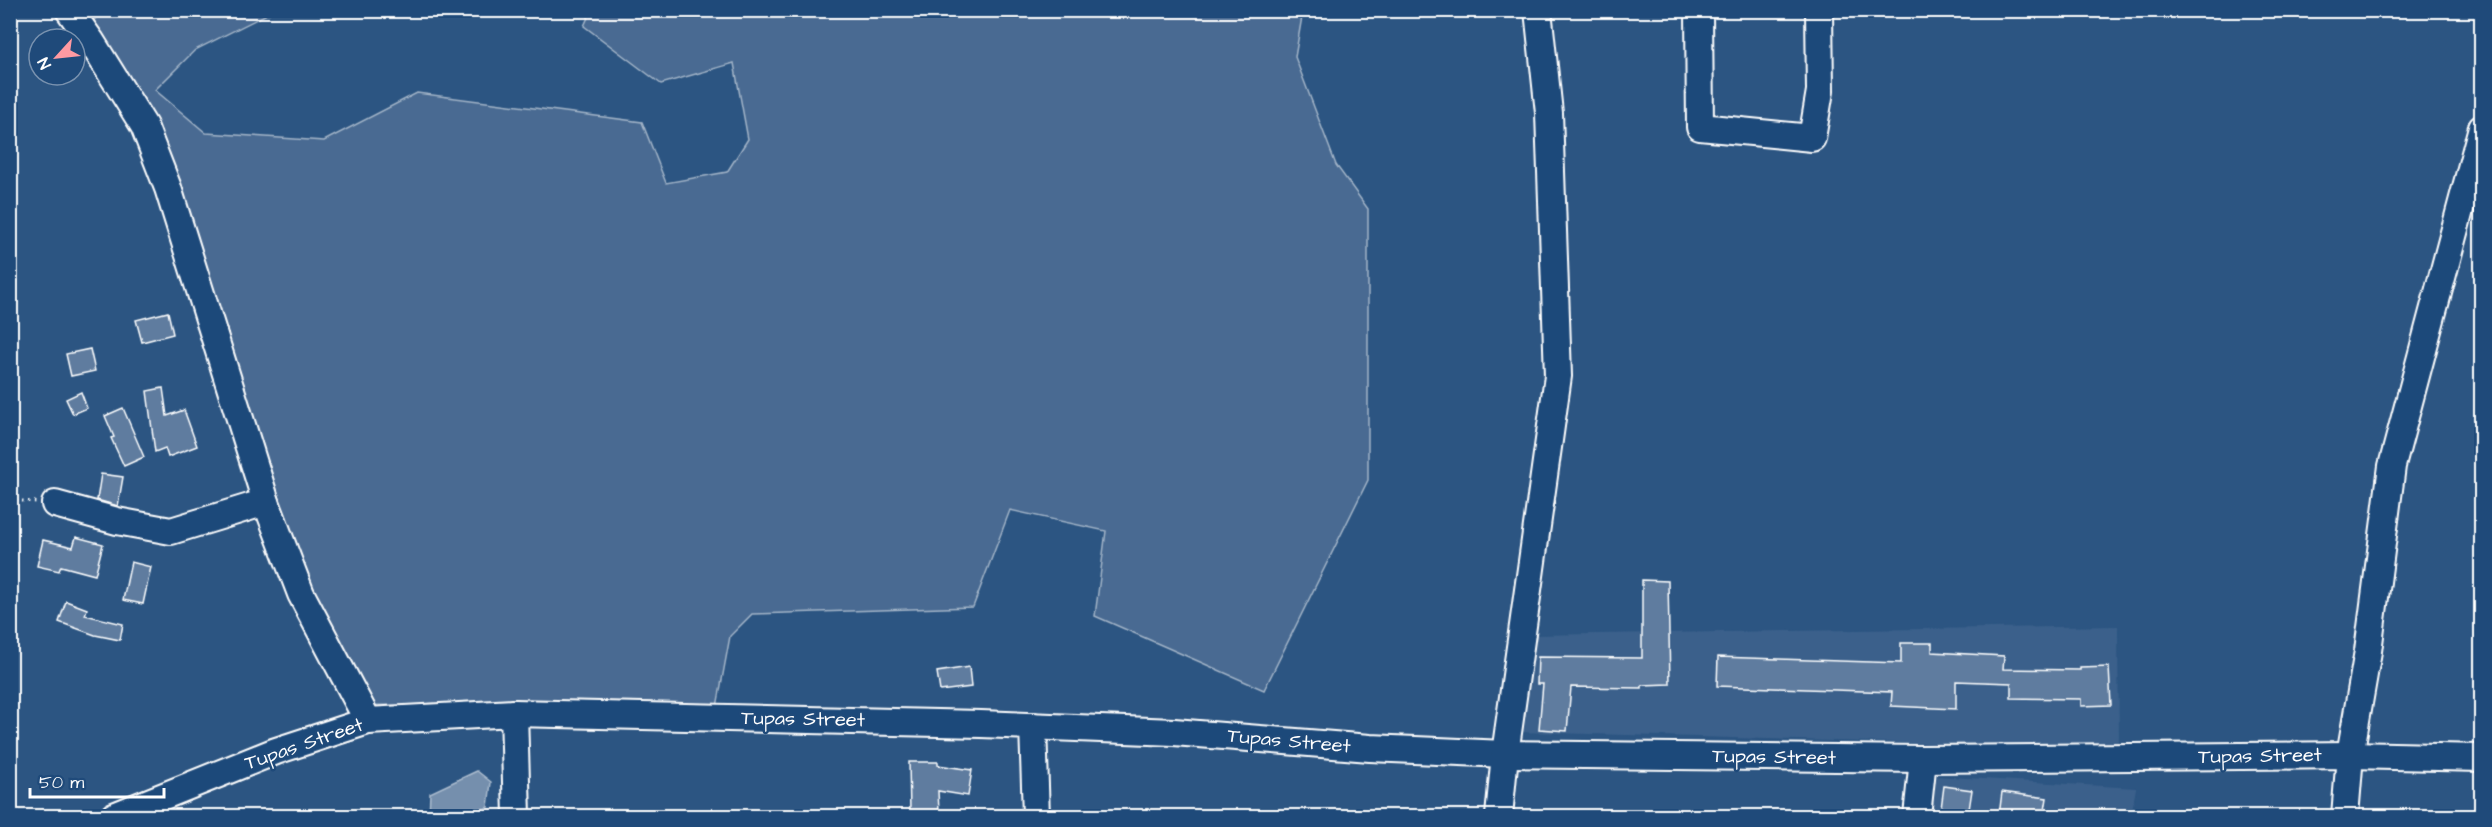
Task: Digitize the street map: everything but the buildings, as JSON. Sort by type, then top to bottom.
[{"type":"street","points":[[69,10],[144,126],[168,188],[266,502],[301,594],[368,721]]},
{"type":"street","points":[[1499,816],[1505,754],[1558,376],[1549,113],[1538,10]]},
{"type":"street","points":[[1699,10],[1700,127],[1812,138],[1820,91],[1819,10]]},
{"type":"street","points":[[2345,816],[2350,755],[2368,651],[2392,466],[2481,127]]},
{"type":"street","points":[[55,504],[117,521],[171,531],[266,502]]},
{"type":"street","points":[[514,713],[517,816]]},
{"type":"street","name":"Tupas Street","points":[[114,816],[276,751],[368,721],[514,713],[1033,726],[1174,732],[1370,748],[1505,754],[1923,759],[2350,755],[2481,758]]},
{"type":"street","points":[[1033,726],[1036,816]]},
{"type":"street","points":[[1917,816],[1923,759]]},
{"type":"shaded area","points":[[1003,10],[1008,15],[1020,10],[1303,11],[1295,57],[1336,165],[1368,209],[1368,480],[1264,690],[1095,616],[1106,531],[1010,510],[973,607],[752,614],[730,636],[717,707],[368,705],[307,605],[170,161],[87,32],[87,27],[103,11],[273,11],[195,50],[155,90],[206,133],[324,141],[417,93],[642,122],[666,183],[727,172],[748,139],[734,63],[661,84],[584,26],[591,11]]},
{"type":"shaded area","points":[[2118,626],[2119,749],[1519,732],[1532,635]]},
{"type":"shaded area","points":[[477,771],[491,782],[488,807],[474,816],[429,816],[430,793]]},
{"type":"shaded area","points":[[1933,776],[2136,788],[2131,816],[1928,816]]}]
